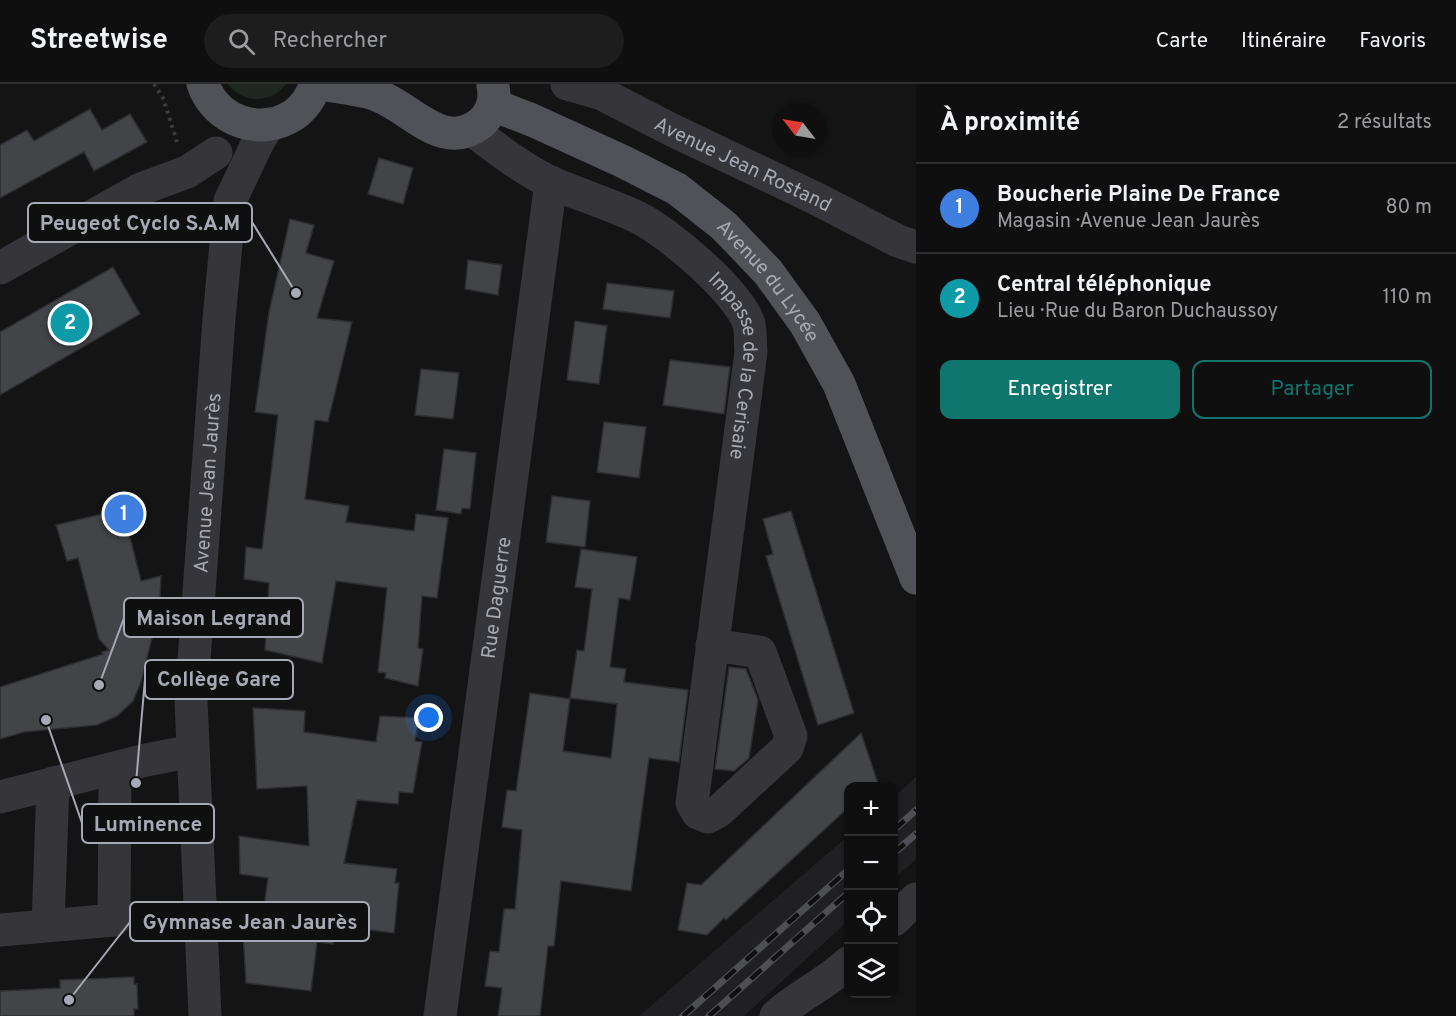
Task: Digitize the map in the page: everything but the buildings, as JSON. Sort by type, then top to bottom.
[{"type":"main road","points":[[208,94],[228,116],[244,124],[280,122],[296,113],[309,100],[318,84],[373,93],[388,99],[437,131],[449,134],[472,130]]},
{"type":"main road","name":"Avenue du Lycée","points":[[472,130],[485,119],[492,95],[532,120],[614,157],[677,189],[724,226],[768,272],[805,322],[839,384],[916,578]]},
{"type":"street","name":"Avenue Jean Rostand","points":[[567,84],[602,94],[898,241],[916,247]]},
{"type":"street","name":"Avenue Jean Jaurès","points":[[208,94],[216,153],[230,201]]},
{"type":"street","name":"Avenue Jean Jaurès","points":[[205,1016],[190,701],[230,201],[268,124]]},
{"type":"street","name":"Impasse de la Cerisaie","points":[[472,130],[501,152],[551,182],[640,219],[704,267],[735,302],[748,324],[751,352],[712,645],[692,803],[698,813],[708,817],[719,811],[787,748],[790,736],[760,652],[712,645]]},
{"type":"street","points":[[0,268],[141,189],[187,172],[216,153]]},
{"type":"street","name":"Rue Daguerre","points":[[440,1016],[551,182]]},
{"type":"street","points":[[0,796],[146,760],[193,751]]},
{"type":"street","points":[[0,930],[114,920],[115,769]]},
{"type":"street","points":[[48,925],[53,783]]},
{"type":"street","points":[[898,916],[916,899]]},
{"type":"street","points":[[776,1016],[844,967]]},
{"type":"shaded area","points":[[228,84],[286,84],[273,95],[257,99],[241,95]]},
{"type":"shaded area","points":[[916,777],[916,859],[898,875],[898,836],[898,793]]},
{"type":"shaded area","points":[[844,839],[844,925],[744,1016],[639,1016]]},
{"type":"railway","points":[[898,826],[916,810]]},
{"type":"railway","points":[[898,850],[916,834]]},
{"type":"railway","points":[[683,1016],[844,874]]},
{"type":"railway","points":[[709,1016],[844,897]]},
{"type":"place","name":"Peugeot Cyclo S.A.M","points":[[296,293]]},
{"type":"place","name":"Central téléphonique","points":[[70,323]]},
{"type":"place","name":"Boucherie Plaine De France","points":[[124,514]]},
{"type":"place","name":"Maison Legrand","points":[[99,685]]},
{"type":"place","name":"Luminence","points":[[46,720]]},
{"type":"place","name":"Collège Gare","points":[[136,783]]},
{"type":"place","name":"Gymnase Jean Jaurès","points":[[69,1000]]}]
